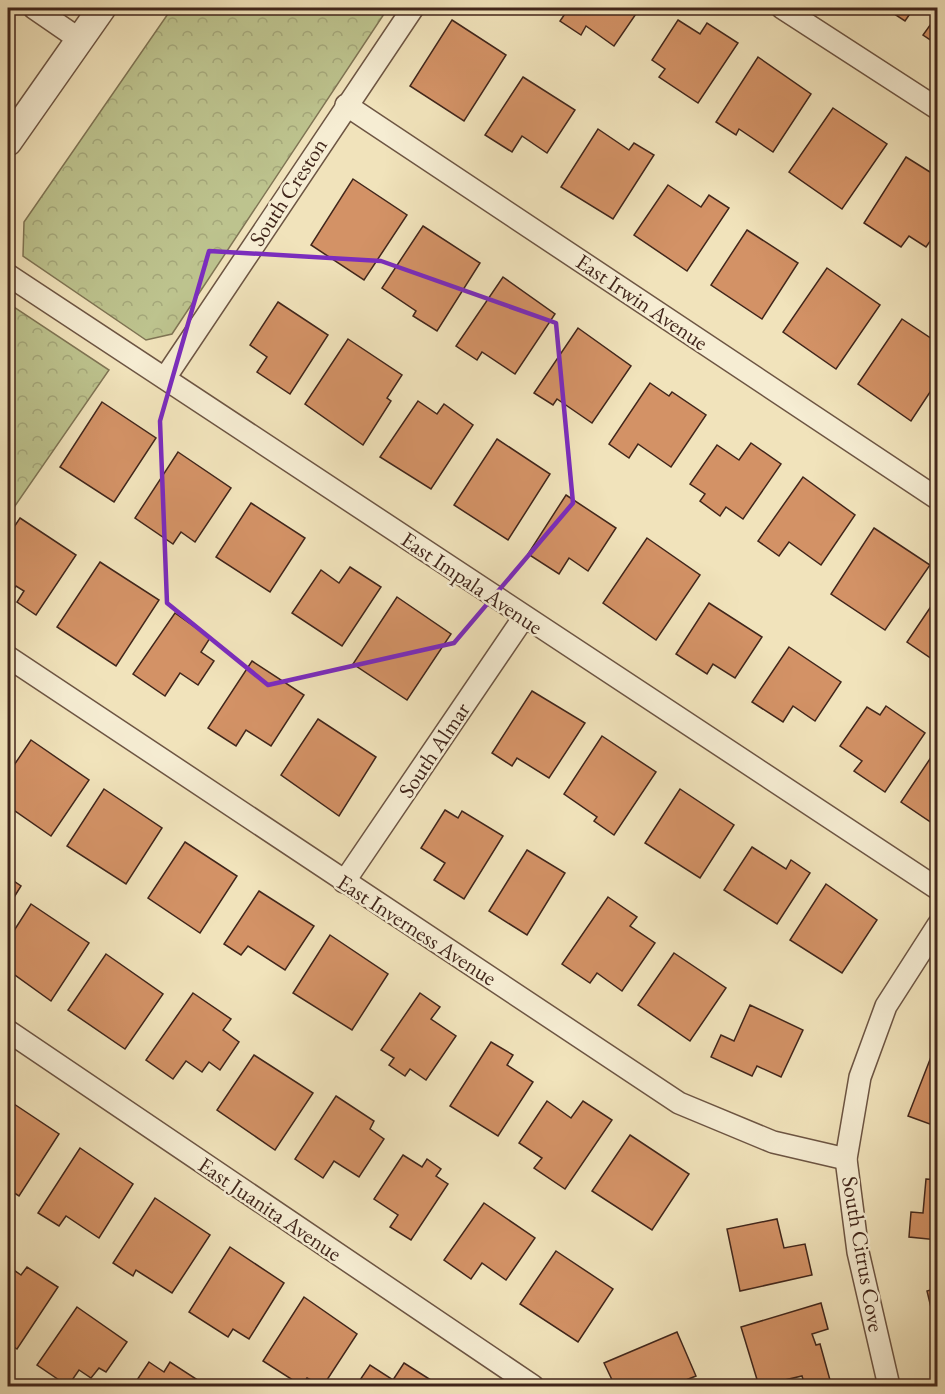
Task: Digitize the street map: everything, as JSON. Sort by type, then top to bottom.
[{"type":"street","points":[[34,8],[79,39]]},
{"type":"street","points":[[8,142],[102,8]]},
{"type":"street","name":"South Creston","points":[[165,378],[413,8]]},
{"type":"street","points":[[782,8],[938,110]]},
{"type":"street","name":"East Irwin Avenue","points":[[346,105],[938,499]]},
{"type":"street","name":"East Impala Avenue","points":[[8,274],[938,889]]},
{"type":"street","name":"South Almar","points":[[344,882],[524,617]]},
{"type":"street","name":"East Inverness Avenue","points":[[8,657],[679,1103],[773,1142],[846,1160]]},
{"type":"street","name":"South Citrus Cove","points":[[889,1386],[858,1252],[846,1160],[860,1077],[886,1006],[938,925]]},
{"type":"street","name":"East Juanita Avenue","points":[[8,1031],[533,1386]]},
{"type":"highlighted area","points":[[209,251],[381,261],[556,323],[573,503],[454,643],[268,685],[167,603],[160,421]]},
{"type":"green space","points":[[172,8],[388,8],[172,334],[146,340],[23,256],[24,222]]},
{"type":"green space","points":[[8,303],[109,370],[8,516]]},
{"type":"building","points":[[569,8],[640,8],[614,46],[586,26],[581,35],[560,21]]},
{"type":"building","points":[[885,8],[914,8],[905,21]]},
{"type":"building","points":[[938,14],[938,45],[923,35]]},
{"type":"building","points":[[452,20],[506,55],[464,121],[410,86]]},
{"type":"building","points":[[678,20],[700,34],[707,23],[738,43],[698,103],[659,77],[665,69],[652,60]]},
{"type":"building","points":[[758,57],[811,94],[773,152],[739,129],[736,135],[716,122]]},
{"type":"building","points":[[523,77],[575,110],[547,153],[522,136],[512,152],[485,135]]},
{"type":"building","points":[[833,108],[887,144],[842,209],[789,172]]},
{"type":"building","points":[[598,129],[629,150],[634,143],[654,155],[613,219],[561,187]]},
{"type":"building","points":[[906,157],[938,177],[938,230],[926,247],[909,236],[901,247],[864,223]]},
{"type":"building","points":[[353,179],[407,215],[364,280],[311,245]]},
{"type":"building","points":[[668,185],[701,207],[709,195],[729,208],[687,271],[634,235]]},
{"type":"building","points":[[423,226],[480,263],[437,331],[413,316],[416,311],[382,288]]},
{"type":"building","points":[[747,230],[798,263],[762,319],[711,285]]},
{"type":"building","points":[[827,268],[880,305],[836,369],[783,332]]},
{"type":"building","points":[[503,277],[555,314],[515,374],[482,352],[477,360],[456,346]]},
{"type":"building","points":[[278,302],[328,335],[290,394],[257,372],[267,357],[250,345]]},
{"type":"building","points":[[902,319],[938,343],[938,380],[911,421],[858,384]]},
{"type":"building","points":[[578,328],[631,366],[592,423],[557,399],[553,405],[534,393]]},
{"type":"building","points":[[348,339],[402,375],[387,398],[391,401],[363,445],[305,404]]},
{"type":"building","points":[[650,383],[669,396],[672,392],[706,415],[671,467],[638,444],[629,458],[609,444]]},
{"type":"building","points":[[418,401],[437,414],[444,404],[473,425],[431,489],[380,457]]},
{"type":"building","points":[[102,402],[156,438],[114,502],[60,467]]},
{"type":"building","points":[[497,439],[550,474],[508,540],[454,505]]},
{"type":"building","points":[[751,443],[781,464],[743,519],[726,507],[720,516],[700,501],[705,494],[690,484],[717,445],[739,460]]},
{"type":"building","points":[[178,452],[231,488],[195,542],[181,532],[173,544],[135,518]]},
{"type":"building","points":[[803,477],[855,515],[821,565],[789,542],[779,556],[758,541]]},
{"type":"building","points":[[566,495],[616,528],[588,571],[569,558],[559,574],[528,554]]},
{"type":"building","points":[[251,503],[305,538],[270,592],[216,557]]},
{"type":"building","points":[[20,518],[76,555],[36,615],[17,602],[24,591],[16,586],[8,597],[8,536]]},
{"type":"building","points":[[874,528],[930,565],[885,630],[831,594]]},
{"type":"building","points":[[647,538],[700,575],[656,640],[603,603]]},
{"type":"building","points":[[100,562],[159,600],[116,666],[57,627]]},
{"type":"building","points":[[350,567],[381,587],[342,646],[292,613],[321,570],[339,583]]},
{"type":"building","points":[[938,596],[938,663],[907,642]]},
{"type":"building","points":[[397,597],[451,634],[407,700],[353,664]]},
{"type":"building","points":[[709,603],[762,637],[735,678],[713,664],[707,674],[676,654]]},
{"type":"building","points":[[175,613],[210,638],[201,652],[214,661],[198,685],[180,673],[165,696],[133,674]]},
{"type":"building","points":[[789,647],[841,682],[815,721],[793,706],[783,722],[752,702]]},
{"type":"building","points":[[252,661],[304,695],[271,746],[246,730],[236,746],[208,728]]},
{"type":"building","points":[[532,691],[585,723],[549,778],[517,758],[512,766],[492,753]]},
{"type":"building","points":[[886,706],[925,733],[885,792],[854,771],[862,761],[840,746],[867,707],[880,715]]},
{"type":"building","points":[[318,719],[376,757],[339,816],[281,775]]},
{"type":"building","points":[[602,736],[656,772],[614,835],[594,821],[597,817],[564,794]]},
{"type":"building","points":[[31,740],[89,780],[51,836],[8,806],[8,774]]},
{"type":"building","points":[[938,747],[938,827],[901,802]]},
{"type":"building","points":[[104,789],[162,828],[126,884],[67,846]]},
{"type":"building","points":[[680,789],[734,825],[700,878],[645,843]]},
{"type":"building","points":[[445,810],[458,818],[462,811],[503,836],[464,899],[434,880],[445,863],[421,848]]},
{"type":"building","points":[[185,842],[237,876],[200,933],[148,898]]},
{"type":"building","points":[[752,847],[786,869],[791,860],[810,873],[777,924],[724,890]]},
{"type":"building","points":[[527,850],[565,873],[527,935],[489,911]]},
{"type":"building","points":[[8,877],[21,886],[8,907]]},
{"type":"building","points":[[826,884],[877,920],[842,973],[790,940]]},
{"type":"building","points":[[259,891],[314,926],[285,970],[248,946],[241,955],[224,944]]},
{"type":"building","points":[[608,897],[637,917],[630,926],[655,943],[622,991],[597,973],[590,983],[562,964]]},
{"type":"building","points":[[31,904],[89,943],[51,1001],[8,970],[8,940]]},
{"type":"building","points":[[330,935],[388,974],[352,1030],[293,993]]},
{"type":"building","points":[[674,953],[726,988],[690,1041],[638,1005]]},
{"type":"building","points":[[106,954],[163,994],[125,1049],[68,1010]]},
{"type":"building","points":[[193,993],[231,1019],[223,1030],[239,1042],[220,1070],[209,1062],[202,1072],[186,1061],[173,1079],[146,1060]]},
{"type":"building","points":[[420,993],[440,1007],[431,1019],[456,1036],[426,1080],[410,1069],[405,1076],[389,1065],[394,1058],[381,1050]]},
{"type":"building","points":[[750,1005],[803,1030],[781,1077],[757,1066],[752,1076],[711,1057],[721,1035],[734,1041]]},
{"type":"building","points":[[491,1042],[513,1055],[507,1065],[533,1082],[498,1136],[450,1106]]},
{"type":"building","points":[[254,1055],[313,1093],[275,1150],[217,1110]]},
{"type":"building","points":[[931,1057],[938,1060],[938,1127],[908,1116]]},
{"type":"building","points":[[336,1096],[374,1121],[370,1129],[384,1139],[359,1177],[334,1161],[323,1178],[295,1159]]},
{"type":"building","points":[[8,1100],[59,1134],[19,1196],[8,1189]]},
{"type":"building","points":[[547,1101],[571,1118],[583,1101],[612,1120],[565,1189],[534,1168],[542,1158],[519,1143]]},
{"type":"building","points":[[630,1135],[689,1174],[652,1230],[592,1191]]},
{"type":"building","points":[[80,1148],[133,1184],[99,1238],[66,1216],[59,1226],[38,1213]]},
{"type":"building","points":[[403,1155],[422,1167],[427,1159],[441,1169],[436,1176],[448,1184],[411,1240],[390,1227],[398,1215],[374,1199]]},
{"type":"building","points":[[926,1179],[938,1180],[938,1240],[909,1237],[911,1212],[923,1213]]},
{"type":"building","points":[[155,1198],[210,1235],[172,1293],[136,1270],[133,1276],[113,1263]]},
{"type":"building","points":[[484,1203],[535,1238],[506,1280],[482,1263],[471,1279],[444,1260]]},
{"type":"building","points":[[777,1219],[784,1248],[805,1244],[812,1275],[740,1291],[727,1229]]},
{"type":"building","points":[[230,1247],[284,1283],[249,1339],[233,1329],[228,1337],[189,1312]]},
{"type":"building","points":[[556,1251],[613,1289],[578,1342],[520,1304]]},
{"type":"building","points":[[8,1266],[21,1275],[27,1267],[58,1287],[17,1349],[8,1343]]},
{"type":"building","points":[[938,1288],[938,1323],[935,1324],[927,1291]]},
{"type":"building","points":[[304,1297],[357,1334],[323,1386],[307,1378],[302,1386],[263,1361]]},
{"type":"building","points":[[821,1303],[828,1329],[812,1334],[816,1345],[820,1344],[830,1380],[805,1386],[802,1376],[759,1386],[741,1327]]},
{"type":"building","points":[[77,1307],[127,1342],[106,1372],[99,1368],[91,1378],[79,1370],[68,1386],[37,1365]]},
{"type":"building","points":[[677,1332],[696,1376],[681,1382],[683,1386],[615,1386],[604,1363]]},
{"type":"building","points":[[149,1362],[164,1372],[170,1362],[207,1386],[133,1386]]},
{"type":"building","points":[[404,1363],[434,1382],[431,1386],[356,1386],[370,1365],[393,1380]]}]
